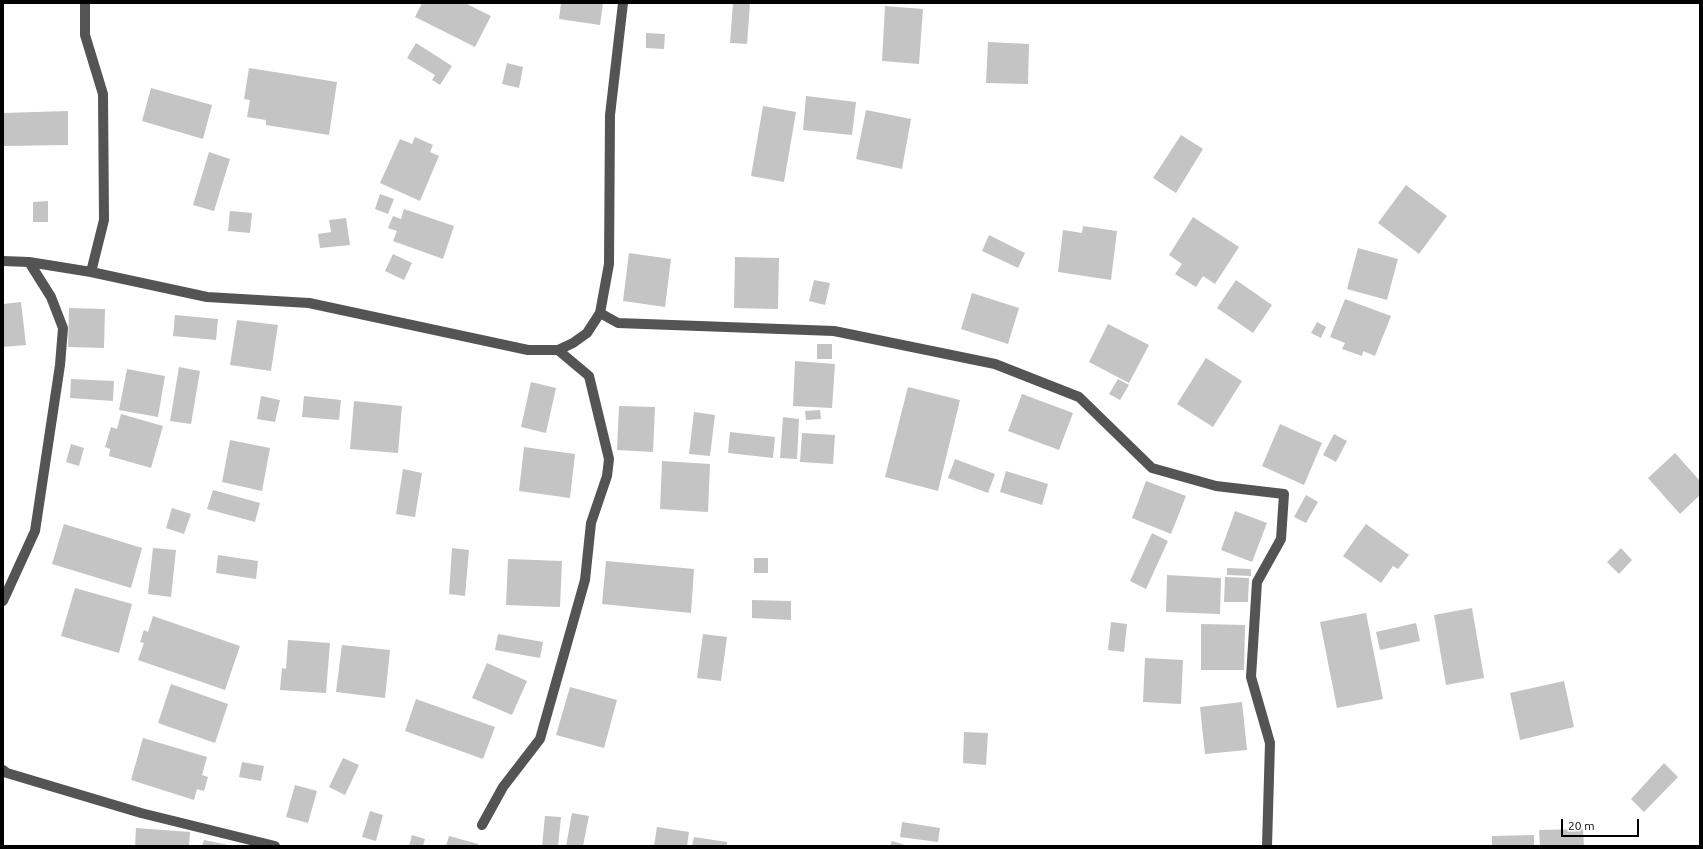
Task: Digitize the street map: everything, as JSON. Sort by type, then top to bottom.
[{"type":"street","points":[[85,3],[85,35],[103,94],[104,220],[91,272]]},
{"type":"street","points":[[3,261],[29,262],[91,272],[207,297],[309,303],[528,350],[558,350],[573,343],[587,333],[600,313],[609,264],[610,115],[623,3]]},
{"type":"street","points":[[3,601],[35,531],[60,365],[63,328],[51,297],[29,262]]},
{"type":"street","points":[[600,313],[618,323],[834,331],[995,364],[1079,397],[1152,468],[1216,486],[1284,494],[1281,539],[1257,582],[1251,677],[1270,743],[1267,846]]},
{"type":"street","points":[[482,825],[503,787],[540,739],[585,580],[591,523],[607,476],[609,459],[589,376],[558,350]]},
{"type":"street","points":[[3,770],[8,774],[141,813],[276,846]]},
{"type":"building","points":[[422,3],[465,3],[491,16],[475,47],[415,17]]},
{"type":"building","points":[[561,3],[603,3],[600,25],[559,19]]},
{"type":"building","points":[[733,3],[750,3],[747,44],[730,43]]},
{"type":"building","points":[[885,6],[923,9],[919,64],[882,61]]},
{"type":"building","points":[[646,33],[665,34],[664,49],[646,48]]},
{"type":"building","points":[[988,42],[1029,44],[1028,84],[986,83]]},
{"type":"building","points":[[416,43],[452,66],[440,85],[432,80],[435,75],[407,58]]},
{"type":"building","points":[[507,63],[523,67],[519,88],[502,84]]},
{"type":"building","points":[[249,68],[337,82],[329,135],[266,125],[266,120],[247,117],[250,100],[244,99]]},
{"type":"building","points":[[151,88],[212,105],[203,139],[142,121]]},
{"type":"building","points":[[806,96],[856,102],[852,135],[803,130]]},
{"type":"building","points":[[763,106],[796,112],[784,182],[751,176]]},
{"type":"building","points":[[866,110],[911,119],[902,169],[856,159]]},
{"type":"building","points":[[68,111],[68,145],[3,146],[3,113]]},
{"type":"building","points":[[1181,135],[1203,149],[1176,193],[1153,178]]},
{"type":"building","points":[[415,137],[433,145],[430,152],[439,156],[420,201],[380,183],[400,139],[412,144]]},
{"type":"building","points":[[209,152],[230,159],[214,211],[193,205]]},
{"type":"building","points":[[1406,185],[1447,216],[1419,254],[1378,223]]},
{"type":"building","points":[[380,194],[394,199],[388,214],[375,209]]},
{"type":"building","points":[[48,201],[48,222],[33,222],[33,202]]},
{"type":"building","points":[[404,209],[454,226],[443,259],[393,241],[397,231],[388,228],[393,216],[401,219]]},
{"type":"building","points":[[230,211],[252,213],[250,233],[228,231]]},
{"type":"building","points":[[1193,217],[1239,247],[1215,284],[1203,276],[1196,287],[1175,274],[1182,264],[1169,255]]},
{"type":"building","points":[[346,218],[350,245],[320,248],[318,234],[331,232],[329,220]]},
{"type":"building","points":[[1083,226],[1117,231],[1111,280],[1058,272],[1063,230],[1082,233]]},
{"type":"building","points":[[989,235],[1025,253],[1018,268],[982,251]]},
{"type":"building","points":[[1358,248],[1398,259],[1387,300],[1347,289]]},
{"type":"building","points":[[629,253],[671,259],[665,307],[623,301]]},
{"type":"building","points":[[393,254],[412,263],[404,280],[385,271]]},
{"type":"building","points":[[735,257],[779,258],[778,309],[734,308]]},
{"type":"building","points":[[814,280],[830,283],[825,305],[809,301]]},
{"type":"building","points":[[1236,280],[1272,305],[1253,333],[1217,308]]},
{"type":"building","points":[[972,293],[1019,308],[1008,344],[961,329]]},
{"type":"building","points":[[1345,299],[1391,316],[1375,356],[1363,351],[1362,356],[1342,349],[1345,343],[1330,337]]},
{"type":"building","points":[[21,302],[26,345],[3,347],[3,304]]},
{"type":"building","points":[[69,308],[105,309],[104,348],[68,347]]},
{"type":"building","points":[[175,315],[218,319],[216,340],[173,336]]},
{"type":"building","points":[[237,320],[278,325],[271,371],[230,365]]},
{"type":"building","points":[[1317,322],[1326,327],[1321,338],[1311,333]]},
{"type":"building","points":[[1108,324],[1149,345],[1129,383],[1089,362]]},
{"type":"building","points":[[817,344],[832,344],[832,359],[817,359]]},
{"type":"building","points":[[1206,358],[1242,381],[1213,427],[1177,404]]},
{"type":"building","points":[[795,361],[835,364],[832,408],[793,406]]},
{"type":"building","points":[[179,367],[200,371],[191,424],[170,421]]},
{"type":"building","points":[[127,369],[165,376],[158,417],[119,410]]},
{"type":"building","points":[[71,379],[114,381],[113,401],[70,398]]},
{"type":"building","points":[[1118,379],[1129,385],[1120,400],[1109,394]]},
{"type":"building","points":[[531,382],[556,388],[546,433],[521,427]]},
{"type":"building","points":[[908,387],[960,400],[938,491],[885,477]]},
{"type":"building","points":[[1022,394],[1073,413],[1059,450],[1008,431]]},
{"type":"building","points":[[261,396],[280,400],[275,422],[257,419]]},
{"type":"building","points":[[304,396],[341,400],[339,420],[302,417]]},
{"type":"building","points":[[354,401],[402,406],[398,453],[350,449]]},
{"type":"building","points":[[619,406],[655,407],[653,452],[617,450]]},
{"type":"building","points":[[820,410],[821,419],[806,420],[805,411]]},
{"type":"building","points":[[694,412],[715,415],[710,456],[689,454]]},
{"type":"building","points":[[121,414],[163,426],[151,468],[109,456],[110,449],[105,447],[111,427],[117,429]]},
{"type":"building","points":[[783,417],[799,419],[797,459],[780,458]]},
{"type":"building","points":[[1280,424],[1322,443],[1304,485],[1262,466]]},
{"type":"building","points":[[730,432],[775,437],[773,458],[728,453]]},
{"type":"building","points":[[802,433],[835,435],[833,464],[800,462]]},
{"type":"building","points":[[1334,434],[1347,441],[1336,462],[1323,455]]},
{"type":"building","points":[[230,440],[270,448],[262,491],[222,482]]},
{"type":"building","points":[[71,444],[84,448],[79,466],[66,462]]},
{"type":"building","points":[[524,447],[575,454],[570,498],[519,491]]},
{"type":"building","points":[[1675,453],[1700,481],[1700,495],[1680,514],[1648,478]]},
{"type":"building","points":[[955,459],[995,474],[988,493],[948,478]]},
{"type":"building","points":[[662,461],[710,464],[708,512],[660,509]]},
{"type":"building","points":[[403,469],[422,473],[415,517],[396,514]]},
{"type":"building","points":[[1006,471],[1048,484],[1042,505],[1000,492]]},
{"type":"building","points":[[1146,481],[1186,496],[1171,534],[1132,518]]},
{"type":"building","points":[[213,490],[260,503],[255,522],[207,509]]},
{"type":"building","points":[[1306,495],[1318,502],[1306,523],[1294,517]]},
{"type":"building","points":[[172,508],[191,514],[184,534],[166,528]]},
{"type":"building","points":[[1235,511],[1267,523],[1252,562],[1221,550]]},
{"type":"building","points":[[64,524],[142,548],[131,588],[52,564]]},
{"type":"building","points":[[1366,524],[1409,555],[1398,569],[1393,566],[1381,583],[1343,556]]},
{"type":"building","points":[[1152,533],[1168,541],[1146,589],[1130,581]]},
{"type":"building","points":[[153,548],[176,550],[171,597],[148,594]]},
{"type":"building","points":[[452,548],[469,550],[465,596],[449,594]]},
{"type":"building","points":[[1621,548],[1632,560],[1619,574],[1607,562]]},
{"type":"building","points":[[218,555],[258,561],[256,579],[216,573]]},
{"type":"building","points":[[754,558],[768,558],[768,573],[754,573]]},
{"type":"building","points":[[508,559],[562,561],[560,607],[506,605]]},
{"type":"building","points":[[606,561],[694,569],[691,613],[602,604]]},
{"type":"building","points":[[1227,568],[1251,569],[1251,576],[1227,575]]},
{"type":"building","points":[[1167,575],[1221,578],[1220,614],[1166,612]]},
{"type":"building","points":[[1225,577],[1249,578],[1248,602],[1224,602]]},
{"type":"building","points":[[75,588],[132,604],[119,653],[61,636]]},
{"type":"building","points":[[752,600],[791,601],[791,620],[752,618]]},
{"type":"building","points":[[1472,608],[1484,678],[1446,685],[1434,615]]},
{"type":"building","points":[[1366,613],[1383,699],[1337,708],[1320,622]]},
{"type":"building","points":[[153,616],[240,646],[225,690],[138,660],[144,643],[140,642],[144,630],[148,632]]},
{"type":"building","points":[[1111,622],[1127,624],[1124,652],[1108,650]]},
{"type":"building","points":[[1416,623],[1420,641],[1380,650],[1376,632]]},
{"type":"building","points":[[1201,624],[1245,625],[1244,670],[1201,670]]},
{"type":"building","points":[[498,634],[543,642],[540,658],[495,650]]},
{"type":"building","points":[[703,634],[727,637],[721,681],[697,678]]},
{"type":"building","points":[[288,640],[330,643],[326,693],[280,690],[282,668],[286,669]]},
{"type":"building","points":[[342,645],[390,650],[385,698],[336,692]]},
{"type":"building","points":[[1145,658],[1183,660],[1181,704],[1143,702]]},
{"type":"building","points":[[487,663],[527,681],[512,715],[472,698]]},
{"type":"building","points":[[1564,681],[1574,727],[1520,740],[1510,693]]},
{"type":"building","points":[[171,684],[228,704],[215,743],[158,723]]},
{"type":"building","points":[[570,687],[617,700],[604,748],[556,735]]},
{"type":"building","points":[[416,699],[495,727],[483,759],[405,731]]},
{"type":"building","points":[[1242,702],[1247,750],[1205,754],[1200,707]]},
{"type":"building","points":[[964,732],[988,733],[986,765],[963,763]]},
{"type":"building","points":[[143,738],[207,757],[202,775],[208,777],[204,791],[197,789],[194,800],[131,780]]},
{"type":"building","points":[[343,758],[359,765],[345,795],[329,787]]},
{"type":"building","points":[[242,762],[264,766],[261,781],[239,777]]},
{"type":"building","points":[[1664,763],[1678,777],[1644,812],[1631,799]]},
{"type":"building","points":[[295,785],[317,791],[308,823],[286,817]]},
{"type":"building","points":[[370,811],[383,815],[376,841],[362,837]]},
{"type":"building","points":[[572,813],[589,816],[583,846],[566,846]]},
{"type":"building","points":[[545,816],[561,817],[558,846],[542,846]]},
{"type":"building","points":[[902,822],[940,828],[938,842],[900,837]]},
{"type":"building","points":[[657,827],[689,832],[687,846],[654,846]]},
{"type":"building","points":[[136,828],[190,832],[189,846],[135,846]]},
{"type":"building","points":[[1583,829],[1584,846],[1540,846],[1539,830]]},
{"type":"building","points":[[412,835],[425,839],[423,846],[409,846]]},
{"type":"building","points":[[1534,835],[1534,846],[1492,846],[1492,836]]},
{"type":"building","points":[[449,836],[478,844],[478,846],[446,846]]},
{"type":"building","points":[[694,837],[727,842],[727,846],[692,846]]},
{"type":"building","points":[[204,840],[228,845],[228,846],[202,846]]},
{"type":"building","points":[[892,841],[908,846],[890,846]]}]
